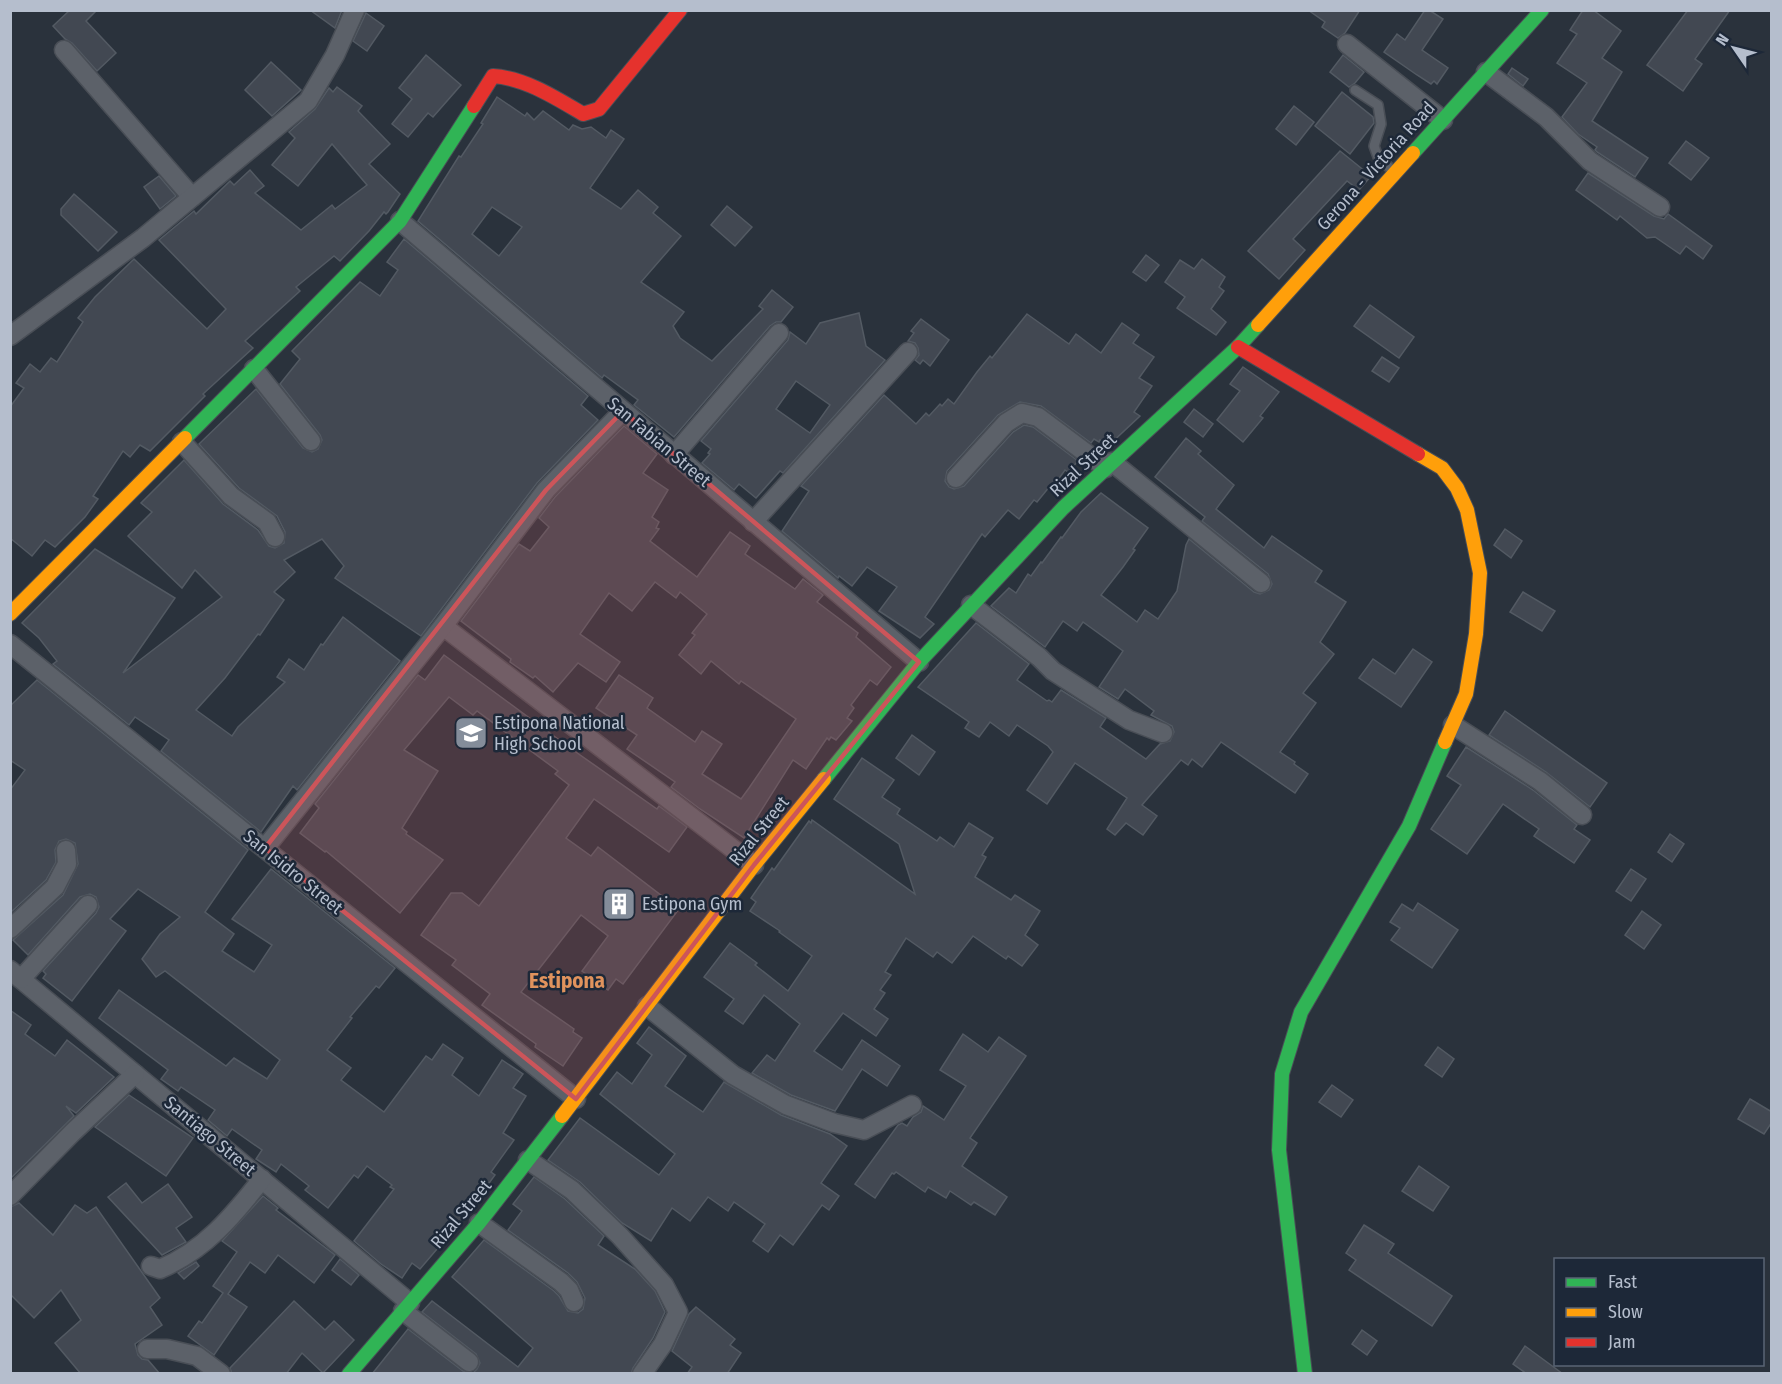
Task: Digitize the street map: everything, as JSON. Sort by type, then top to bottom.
[{"type":"street","points":[[10,336],[142,238],[308,101],[335,55],[355,10]]},
{"type":"street","points":[[10,614],[400,221],[494,76],[517,81],[583,114],[599,109],[680,10]]},
{"type":"street","name":"Gerona - Victoria Road","points":[[1238,346],[1542,10]]},
{"type":"street","points":[[1347,44],[1443,120]]},
{"type":"street","points":[[64,50],[192,197]]},
{"type":"street","points":[[1486,72],[1546,117],[1590,161],[1660,207]]},
{"type":"street","name":"San Fabian Street","points":[[400,221],[919,662]]},
{"type":"street","points":[[674,455],[779,333]]},
{"type":"street","points":[[1238,346],[1442,468],[1457,488],[1467,510],[1480,573],[1476,634],[1466,694],[1409,826],[1301,1012],[1281,1074],[1279,1150],[1305,1374]]},
{"type":"street","name":"Rizal Street","points":[[349,1374],[479,1223],[754,865],[919,662],[1063,508],[1238,346]]},
{"type":"street","points":[[753,522],[908,351]]},
{"type":"street","points":[[254,369],[310,441]]},
{"type":"street","points":[[265,848],[443,626],[546,490],[623,411]]},
{"type":"street","points":[[956,478],[1006,423],[1022,413],[1038,417],[1109,465],[1261,583]]},
{"type":"street","points":[[182,442],[231,496],[267,522],[275,537]]},
{"type":"street","points":[[971,605],[1039,657],[1053,671],[1129,720],[1163,732]]},
{"type":"street","points":[[443,626],[754,865]]},
{"type":"street","name":"San Isidro Street","points":[[10,644],[576,1099]]},
{"type":"street","points":[[1453,725],[1540,781],[1582,815]]},
{"type":"street","points":[[10,929],[55,887],[67,864],[66,850]]},
{"type":"street","points":[[16,975],[88,905]]},
{"type":"street","name":"Santiago Street","points":[[16,975],[262,1179],[470,1362]]},
{"type":"street","points":[[647,1006],[733,1075],[786,1105],[834,1123],[864,1130],[912,1105]]},
{"type":"street","points":[[10,1196],[135,1074]]},
{"type":"street","points":[[528,1160],[572,1190],[620,1236],[664,1285],[678,1312],[663,1344],[642,1374]]},
{"type":"street","points":[[151,1266],[160,1269],[174,1263],[210,1239],[233,1216],[262,1179]]},
{"type":"street","points":[[479,1223],[561,1282],[569,1290],[574,1302]]},
{"type":"street","points":[[147,1349],[167,1349],[197,1356],[221,1374]]},
{"type":"lane","points":[[1355,90],[1378,105],[1381,124],[1374,146],[1378,157],[1395,172]]},
{"type":"highlighted area","points":[[623,411],[919,662],[754,865],[576,1099],[265,848],[546,490]]},
{"type":"building","points":[[70,10],[97,10],[86,21],[116,53],[97,71],[53,26]]},
{"type":"building","points":[[310,10],[342,10],[335,28]]},
{"type":"building","points":[[1308,10],[1360,10],[1345,33],[1338,38],[1322,27],[1325,22]]},
{"type":"building","points":[[1425,10],[1443,19],[1422,50],[1448,68],[1437,84],[1434,81],[1431,84],[1384,52],[1397,34],[1405,40]]},
{"type":"building","points":[[1583,10],[1593,10],[1621,31],[1602,58],[1622,72],[1592,121],[1648,158],[1635,177],[1597,152],[1595,150],[1597,147],[1578,134],[1562,117],[1587,83],[1557,63],[1577,34],[1570,30]]},
{"type":"building","points":[[1688,10],[1730,10],[1695,59],[1702,64],[1683,91],[1647,65]]},
{"type":"building","points":[[366,13],[384,26],[367,51],[353,41]]},
{"type":"building","points":[[426,55],[461,85],[433,117],[428,113],[408,137],[392,124],[412,99],[399,88]]},
{"type":"building","points":[[1343,55],[1364,72],[1349,87],[1330,72]]},
{"type":"building","points":[[271,62],[301,90],[272,116],[245,90]]},
{"type":"building","points":[[1512,68],[1528,79],[1523,86],[1508,74]]},
{"type":"building","points":[[337,87],[362,106],[358,111],[390,144],[369,164],[400,194],[388,212],[386,214],[384,212],[340,261],[334,256],[296,287],[300,291],[245,341],[253,348],[203,394],[205,396],[150,451],[140,445],[130,457],[123,451],[93,496],[98,499],[85,517],[55,547],[45,540],[32,556],[10,538],[10,407],[24,388],[16,383],[30,364],[40,372],[51,358],[57,362],[83,322],[78,318],[95,297],[134,259],[207,329],[226,309],[159,240],[194,211],[196,214],[230,181],[234,185],[250,170],[264,186],[255,193],[301,230],[332,205],[335,209],[367,185],[332,144],[298,186],[272,165],[295,138],[289,132],[315,109],[329,88],[333,92]]},
{"type":"building","points":[[1342,92],[1373,117],[1374,123],[1350,154],[1315,126]]},
{"type":"building","points":[[497,97],[525,116],[527,113],[534,120],[543,111],[569,130],[573,125],[582,129],[591,127],[606,138],[611,130],[624,139],[590,188],[621,209],[638,190],[658,207],[653,213],[681,236],[641,282],[684,312],[673,326],[680,338],[712,361],[763,309],[759,306],[772,290],[793,307],[781,322],[770,326],[674,437],[634,405],[638,400],[604,375],[602,378],[418,221],[459,156],[461,157],[483,124],[481,123]],"holes":[[[492,207],[522,227],[499,256],[472,234]]]},
{"type":"building","points":[[1294,106],[1314,122],[1296,145],[1276,129]]},
{"type":"building","points":[[1686,141],[1709,158],[1691,180],[1669,163]]},
{"type":"building","points":[[1340,151],[1371,176],[1359,190],[1347,181],[1293,239],[1305,250],[1279,279],[1248,251]]},
{"type":"building","points":[[1588,173],[1654,216],[1664,219],[1668,214],[1712,246],[1703,259],[1686,246],[1680,254],[1655,237],[1647,238],[1620,216],[1617,220],[1576,190]]},
{"type":"building","points":[[159,176],[176,196],[160,209],[144,187]]},
{"type":"building","points":[[74,194],[117,232],[98,251],[61,215],[61,209]]},
{"type":"building","points":[[727,206],[752,227],[735,246],[711,225]]},
{"type":"building","points":[[404,239],[588,396],[581,405],[598,420],[537,483],[421,636],[335,578],[344,566],[322,539],[284,560],[295,572],[274,592],[284,600],[260,635],[258,634],[225,678],[196,710],[232,736],[238,727],[285,682],[277,677],[289,659],[304,670],[343,617],[400,661],[297,790],[293,786],[261,832],[161,751],[169,740],[135,717],[129,725],[53,664],[57,661],[39,638],[22,623],[95,549],[175,598],[123,673],[222,597],[195,570],[182,588],[128,536],[152,512],[141,503],[184,460],[223,504],[258,530],[269,546],[275,548],[284,543],[285,532],[277,516],[239,488],[199,444],[256,389],[303,448],[312,452],[318,449],[322,440],[320,435],[280,384],[300,359],[292,351],[360,282],[380,296],[398,270],[387,262]]},
{"type":"building","points":[[1146,255],[1159,265],[1146,281],[1133,272]]},
{"type":"building","points":[[1202,259],[1225,277],[1219,287],[1224,291],[1211,309],[1226,322],[1216,335],[1177,308],[1185,297],[1165,282],[1180,260],[1194,269]]},
{"type":"building","points":[[1370,305],[1414,337],[1399,358],[1354,326]]},
{"type":"building","points":[[859,313],[866,346],[885,360],[783,473],[780,471],[756,498],[739,484],[734,490],[702,463],[710,454],[708,453],[711,449],[701,441],[788,340],[790,332],[806,344],[820,323]],"holes":[[[796,381],[830,405],[810,433],[776,409]]]},
{"type":"building","points":[[1027,314],[1069,344],[1076,334],[1101,353],[1122,323],[1139,335],[1133,343],[1154,357],[1139,378],[1152,386],[1134,412],[1140,416],[1108,446],[1100,440],[1099,442],[1094,439],[1091,443],[1041,406],[1020,402],[998,415],[947,471],[945,481],[949,487],[954,489],[964,486],[1013,432],[1024,425],[1033,427],[1078,461],[1068,472],[1065,470],[1052,488],[1050,486],[1037,502],[1034,500],[1019,519],[1008,510],[985,537],[982,534],[925,617],[934,624],[920,638],[879,611],[897,587],[867,567],[852,586],[839,576],[838,578],[782,531],[809,491],[801,486],[884,395],[916,424],[926,413],[929,416],[948,399],[954,404],[977,372],[990,356],[992,358]]},
{"type":"building","points":[[921,319],[949,340],[930,366],[923,360],[920,364],[915,360],[919,355],[918,348],[915,343],[908,341],[914,333],[911,331]]},
{"type":"building","points":[[1382,357],[1399,368],[1389,382],[1372,371]]},
{"type":"building","points":[[1243,367],[1279,392],[1260,416],[1263,418],[1243,442],[1217,420],[1240,391],[1230,384]]},
{"type":"building","points":[[1194,409],[1213,424],[1203,437],[1184,422]]},
{"type":"building","points":[[624,426],[657,454],[643,473],[668,490],[652,517],[659,522],[656,528],[659,529],[650,541],[697,577],[730,532],[750,546],[745,554],[795,589],[803,579],[823,595],[817,602],[858,633],[856,637],[891,667],[877,685],[870,680],[851,705],[854,708],[847,718],[852,721],[836,740],[831,737],[829,740],[827,738],[806,769],[793,760],[744,838],[671,787],[675,782],[627,749],[637,735],[596,708],[619,675],[653,698],[647,708],[695,742],[702,731],[722,744],[702,774],[741,799],[749,788],[796,719],[741,681],[739,684],[711,661],[701,674],[679,655],[695,635],[692,633],[707,614],[680,592],[676,598],[655,582],[632,611],[609,593],[580,634],[620,662],[606,682],[578,663],[553,692],[535,676],[533,678],[510,662],[511,659],[461,621],[519,544],[530,551],[549,527],[539,518],[555,497]]},
{"type":"building","points":[[1186,438],[1201,451],[1198,454],[1234,485],[1216,509],[1264,548],[1272,536],[1322,571],[1315,582],[1346,602],[1320,642],[1334,654],[1303,693],[1316,703],[1280,752],[1308,774],[1295,793],[1221,742],[1202,767],[1192,759],[1188,765],[1181,760],[1142,805],[1157,816],[1143,835],[1126,823],[1115,835],[1107,829],[1127,798],[1075,763],[1047,804],[1027,790],[1053,752],[1048,746],[1017,725],[1009,736],[990,722],[979,737],[965,728],[969,722],[918,687],[976,623],[1029,664],[1017,680],[1047,701],[1052,702],[1061,690],[1106,718],[1100,727],[1146,759],[1160,744],[1170,741],[1174,732],[1172,726],[1151,715],[1154,711],[1125,689],[1118,699],[1099,687],[1123,651],[1083,622],[1077,631],[1063,621],[1045,647],[991,606],[1009,588],[1016,593],[1028,574],[1031,576],[1081,512],[1101,493],[1148,528],[1133,549],[1135,550],[1101,595],[1137,622],[1145,610],[1158,619],[1177,591],[1189,539],[1254,592],[1260,594],[1269,590],[1272,584],[1268,574],[1202,521],[1205,517],[1155,477]]},
{"type":"building","points":[[1505,529],[1522,541],[1511,558],[1494,545]]},
{"type":"building","points":[[1523,592],[1555,611],[1542,631],[1510,612]]},
{"type":"building","points":[[1413,649],[1432,662],[1401,707],[1359,678],[1373,659],[1395,674]]},
{"type":"building","points":[[444,655],[573,750],[657,809],[659,806],[687,827],[669,852],[594,799],[566,838],[591,856],[598,847],[679,909],[623,984],[616,979],[608,990],[582,971],[608,936],[581,915],[521,992],[574,1029],[573,1032],[582,1038],[563,1066],[482,1005],[490,994],[452,965],[456,960],[421,935],[451,893],[462,893],[479,906],[569,785],[555,774],[558,771],[477,711],[473,715],[449,697],[404,750],[438,771],[402,828],[407,832],[406,834],[443,860],[400,913],[326,851],[300,833],[319,808],[315,804],[418,675],[425,680]]},
{"type":"building","points":[[37,680],[248,850],[205,912],[234,934],[222,951],[254,972],[272,945],[232,919],[271,869],[395,968],[379,988],[376,986],[350,1017],[352,1018],[327,1050],[351,1068],[341,1080],[384,1112],[426,1056],[432,1060],[443,1044],[463,1058],[452,1075],[479,1096],[502,1060],[523,1074],[513,1088],[526,1096],[503,1133],[514,1140],[491,1172],[495,1175],[466,1215],[420,1269],[412,1263],[402,1278],[354,1241],[394,1189],[390,1187],[392,1185],[367,1166],[358,1178],[354,1175],[328,1208],[305,1190],[309,1186],[281,1164],[276,1172],[256,1159],[262,1150],[232,1129],[227,1136],[208,1120],[215,1110],[181,1087],[178,1091],[161,1079],[168,1070],[99,1018],[119,990],[226,1066],[234,1058],[267,1079],[280,1060],[165,971],[156,977],[142,959],[160,934],[180,917],[138,889],[110,919],[126,931],[72,1001],[43,978],[46,974],[43,971],[96,913],[99,907],[96,897],[90,894],[80,897],[28,955],[13,940],[63,895],[78,864],[75,843],[66,839],[59,841],[55,850],[56,862],[46,880],[10,913],[10,790],[25,770],[10,760],[10,706]]},
{"type":"building","points":[[1505,711],[1607,783],[1590,807],[1546,772],[1489,735]]},
{"type":"building","points":[[912,735],[935,752],[919,775],[896,758]]},
{"type":"building","points":[[1466,747],[1533,790],[1577,825],[1574,829],[1590,840],[1574,863],[1534,836],[1539,829],[1503,804],[1467,854],[1431,829],[1461,785],[1447,776]]},
{"type":"building","points":[[862,758],[894,780],[882,797],[900,809],[897,814],[937,841],[940,837],[954,847],[969,823],[993,838],[982,855],[986,857],[975,877],[1011,900],[1015,895],[1040,911],[1025,935],[1038,945],[1022,966],[1008,956],[1006,959],[973,936],[952,963],[937,952],[933,957],[906,938],[885,972],[891,975],[880,990],[885,993],[874,1009],[888,1019],[876,1036],[843,1013],[814,1051],[842,1070],[862,1040],[900,1066],[887,1086],[862,1069],[835,1111],[791,1095],[752,1073],[767,1055],[775,1061],[800,1024],[764,995],[743,1024],[725,1011],[734,999],[704,977],[730,943],[757,963],[755,965],[788,991],[812,956],[750,911],[756,902],[751,898],[809,821],[811,823],[812,820],[915,894],[899,844],[834,799]]},
{"type":"building","points":[[1670,834],[1684,844],[1672,862],[1658,852]]},
{"type":"building","points":[[1631,869],[1646,879],[1631,901],[1616,891]]},
{"type":"building","points":[[1418,903],[1458,930],[1432,968],[1391,940],[1400,928],[1390,922],[1402,904],[1413,911]]},
{"type":"building","points":[[1642,911],[1661,925],[1644,949],[1625,935]]},
{"type":"building","points":[[10,1010],[31,1025],[25,1034],[55,1056],[67,1040],[114,1077],[76,1113],[66,1106],[74,1116],[10,1179]]},
{"type":"building","points":[[649,1027],[686,1056],[665,1086],[703,1112],[724,1082],[781,1115],[830,1134],[847,1146],[821,1183],[839,1196],[829,1210],[822,1205],[793,1245],[780,1235],[768,1252],[753,1241],[765,1224],[734,1202],[728,1211],[708,1197],[690,1221],[672,1208],[651,1241],[622,1223],[580,1182],[548,1160],[580,1118],[659,1175],[675,1154],[600,1094],[617,1072],[632,1084],[652,1055],[637,1043]]},
{"type":"building","points":[[963,1034],[988,1052],[999,1037],[1026,1056],[970,1138],[977,1143],[962,1166],[1007,1197],[995,1215],[974,1202],[971,1205],[950,1191],[946,1198],[928,1187],[925,1192],[896,1172],[892,1173],[875,1198],[855,1184],[898,1125],[902,1123],[907,1126],[913,1117],[921,1112],[923,1106],[944,1120],[966,1086],[940,1070]]},
{"type":"building","points":[[1438,1047],[1454,1059],[1442,1077],[1425,1065]]},
{"type":"building","points":[[1332,1085],[1353,1100],[1341,1117],[1319,1102]]},
{"type":"building","points":[[129,1095],[193,1138],[166,1176],[95,1127]]},
{"type":"building","points":[[1750,1099],[1772,1112],[1772,1122],[1764,1134],[1738,1119]]},
{"type":"building","points":[[1419,1166],[1449,1187],[1433,1211],[1402,1191]]},
{"type":"building","points":[[534,1177],[565,1199],[604,1236],[598,1245],[635,1269],[655,1291],[665,1312],[653,1338],[631,1374],[372,1374],[408,1329],[463,1371],[473,1373],[477,1369],[480,1363],[476,1354],[422,1312],[432,1301],[518,1367],[533,1348],[452,1277],[484,1240],[554,1291],[568,1311],[578,1313],[583,1309],[585,1298],[577,1282],[508,1230],[522,1211],[513,1204]]},
{"type":"building","points":[[126,1183],[142,1203],[168,1184],[192,1217],[176,1228],[186,1242],[162,1255],[108,1197]]},
{"type":"building","points":[[263,1196],[278,1208],[276,1210],[335,1255],[314,1283],[278,1255],[265,1273],[250,1262],[228,1294],[247,1307],[214,1355],[188,1336],[199,1321],[202,1323],[223,1293],[213,1286],[237,1252],[222,1241]]},
{"type":"building","points":[[19,1203],[53,1235],[75,1205],[87,1213],[96,1207],[160,1298],[150,1307],[162,1325],[135,1344],[138,1355],[148,1360],[160,1374],[81,1374],[55,1343],[81,1320],[61,1290],[34,1318],[10,1294],[10,1207]]},
{"type":"building","points":[[1364,1225],[1394,1244],[1388,1253],[1452,1296],[1432,1326],[1349,1270],[1356,1260],[1346,1253]]},
{"type":"building","points":[[340,1259],[359,1275],[351,1285],[332,1270]]},
{"type":"building","points":[[196,1262],[199,1266],[184,1279],[178,1273]]},
{"type":"building","points":[[294,1301],[325,1330],[334,1321],[354,1340],[323,1373],[302,1353],[286,1374],[232,1374],[230,1368]]},
{"type":"building","points":[[696,1307],[735,1339],[730,1345],[741,1353],[727,1374],[687,1374],[692,1367],[672,1351],[689,1314]]},
{"type":"building","points":[[1362,1330],[1377,1341],[1367,1355],[1352,1344]]},
{"type":"building","points":[[1525,1346],[1563,1374],[1527,1374],[1513,1364]]},
{"type":"traffic: fast","points":[[1413,153],[1542,10]]},
{"type":"traffic: fast","points":[[185,438],[400,221],[474,106]]},
{"type":"traffic: fast","points":[[824,779],[919,662],[1063,508],[1238,347],[1258,325]]},
{"type":"traffic: fast","points":[[1305,1374],[1279,1150],[1282,1074],[1301,1012],[1409,826],[1445,742]]},
{"type":"traffic: fast","points":[[349,1374],[479,1223],[562,1116]]},
{"type":"traffic: slow","points":[[1258,325],[1413,153]]},
{"type":"traffic: slow","points":[[10,614],[185,438]]},
{"type":"traffic: slow","points":[[1418,454],[1442,468],[1457,488],[1467,510],[1480,573],[1476,634],[1466,694],[1445,742]]},
{"type":"traffic: slow","points":[[562,1116],[754,865],[824,779]]},
{"type":"traffic: jam","points":[[474,106],[493,76],[528,85],[551,95],[583,114],[599,109],[680,10]]},
{"type":"traffic: jam","points":[[1238,347],[1418,454]]},
{"type":"place","name":"Estipona National High School","points":[[471,733]]},
{"type":"place","name":"Estipona Gym","points":[[619,904]]},
{"type":"district","name":"Estipona","points":[[567,981]]}]
